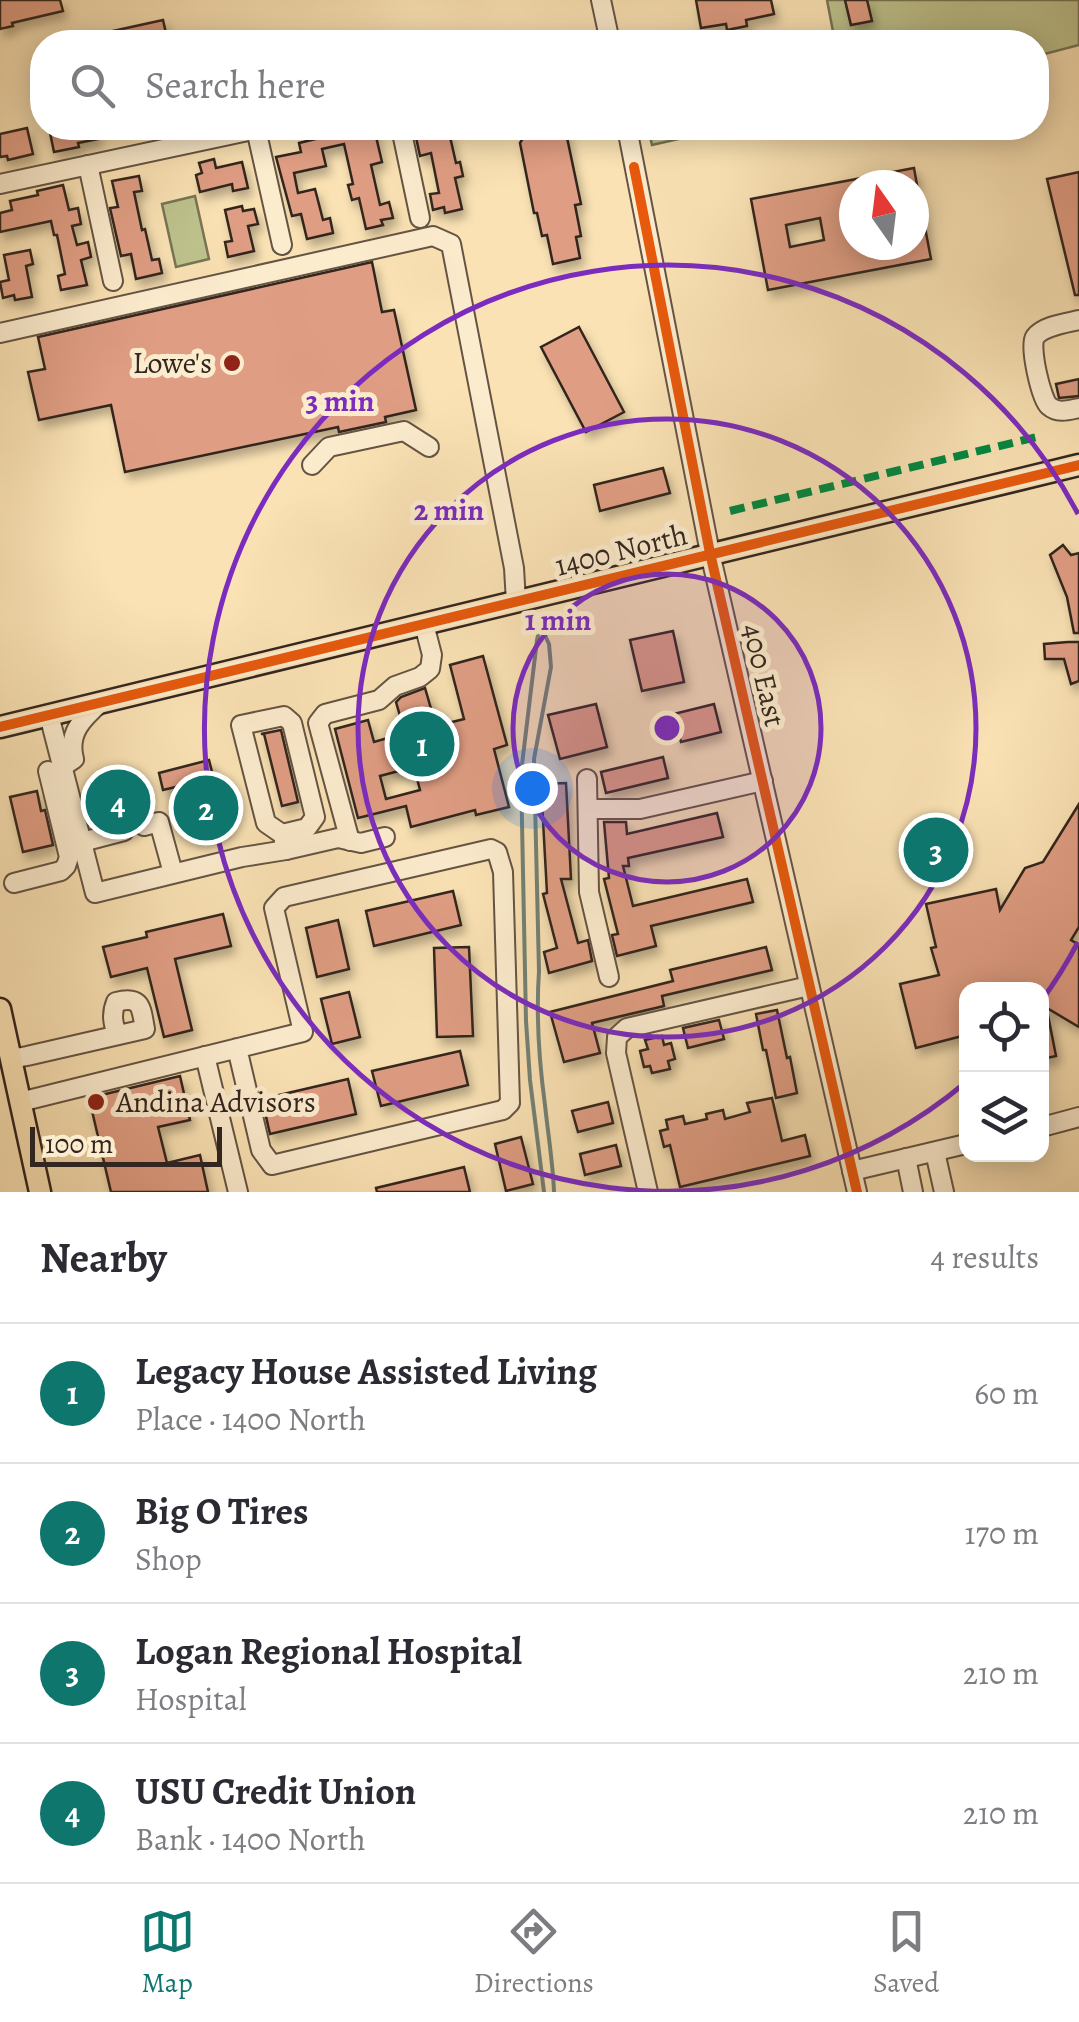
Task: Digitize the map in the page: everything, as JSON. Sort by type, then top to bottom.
[{"type":"main road","name":"1400 North","points":[[0,727],[1079,465]]},
{"type":"main road","points":[[0,718],[41,717]]},
{"type":"main road","points":[[0,1010],[40,1192]]},
{"type":"street","points":[[601,0],[607,30]]},
{"type":"street","points":[[0,184],[204,140]]},
{"type":"street","points":[[261,140],[282,246]]},
{"type":"street","points":[[403,140],[420,218]]},
{"type":"street","name":"400 East","points":[[628,140],[710,553],[857,1192]]},
{"type":"street","points":[[88,165],[113,281]]},
{"type":"street","points":[[0,333],[432,236],[451,244],[511,552],[516,602]]},
{"type":"street","points":[[1079,320],[1040,333],[1032,346],[1043,396],[1050,406],[1061,412],[1079,408]]},
{"type":"street","points":[[312,465],[328,448],[404,431],[430,447]]},
{"type":"street","points":[[350,841],[318,724],[325,714],[379,700],[394,686],[430,669],[432,655],[424,624]]},
{"type":"street","points":[[55,769],[74,758],[71,747],[79,722],[102,702]]},
{"type":"street","points":[[41,717],[95,893],[242,857],[284,842],[307,828],[315,817],[292,723],[284,716],[241,725],[266,823],[284,842]]},
{"type":"street","points":[[14,883],[66,866],[69,857],[55,769]]},
{"type":"street","points":[[587,779],[589,892],[610,976]]},
{"type":"street","points":[[589,809],[640,809],[763,781]]},
{"type":"street","points":[[144,826],[159,822],[174,873]]},
{"type":"street","points":[[82,842],[124,831]]},
{"type":"street","points":[[284,842],[338,838],[361,843],[385,837]]},
{"type":"street","points":[[20,1102],[237,1048],[303,1032],[276,904],[284,897],[491,849],[497,852],[503,872],[510,1102],[503,1110],[272,1165],[261,1150],[237,1048]]},
{"type":"street","points":[[648,1192],[616,1054],[617,1037],[627,1028],[809,986]]},
{"type":"street","points":[[11,1059],[116,1035]]},
{"type":"street","points":[[205,1056],[238,1192]]},
{"type":"street","points":[[1049,1125],[1079,1117]]},
{"type":"street","points":[[852,1171],[959,1146]]},
{"type":"street","points":[[935,1152],[944,1192]]},
{"type":"street","points":[[906,1158],[912,1192]]},
{"type":"green space","points":[[827,0],[845,0],[851,25],[871,20],[867,0],[1079,0],[1079,45],[1049,53],[1049,30],[833,30]]},
{"type":"green space","points":[[195,196],[209,259],[176,267],[162,204]]},
{"type":"building","points":[[0,0],[60,0],[63,11],[0,29]]},
{"type":"building","points":[[696,0],[771,0],[774,14],[746,20],[747,26],[727,30],[726,24],[701,28]]},
{"type":"building","points":[[845,0],[867,0],[872,21],[851,25]]},
{"type":"building","points":[[163,20],[165,30],[117,30]]},
{"type":"building","points":[[27,128],[33,154],[8,160],[7,156],[0,157],[0,134]]},
{"type":"building","points":[[52,140],[93,140],[78,143],[79,147],[54,152]]},
{"type":"building","points":[[377,140],[382,162],[371,165],[380,205],[389,202],[393,218],[366,229],[359,198],[352,200],[348,185],[353,184],[344,144],[322,149],[326,166],[294,173],[298,193],[315,189],[323,220],[330,218],[333,233],[307,239],[301,214],[292,216],[276,157],[301,152],[299,143]]},
{"type":"building","points":[[417,140],[451,140],[463,176],[455,178],[462,209],[445,213],[444,207],[433,210],[430,194],[439,193],[431,153],[420,156]]},
{"type":"building","points":[[568,140],[581,204],[575,205],[581,236],[576,237],[580,258],[553,264],[547,235],[542,236],[534,213],[520,143]]},
{"type":"building","points":[[214,159],[216,168],[242,162],[248,188],[233,191],[232,184],[200,192],[196,175],[202,173],[199,163]]},
{"type":"building","points":[[1079,172],[1079,295],[1075,295],[1047,179]]},
{"type":"building","points":[[139,176],[142,191],[134,192],[142,230],[145,229],[152,260],[159,259],[162,273],[136,279],[131,254],[121,256],[110,208],[118,207],[112,181]]},
{"type":"building","points":[[839,182],[839,260],[926,260],[768,290],[751,199]],"holes":[[[820,218],[824,240],[790,247],[786,225]]]},
{"type":"building","points":[[63,185],[69,210],[78,208],[81,224],[72,226],[77,245],[88,242],[91,257],[81,260],[87,285],[61,290],[58,276],[65,274],[51,221],[0,232],[0,213],[12,210],[10,201]]},
{"type":"building","points":[[242,206],[243,211],[254,209],[258,224],[248,226],[254,251],[228,257],[225,242],[232,241],[225,210]]},
{"type":"building","points":[[30,250],[33,264],[26,266],[32,297],[3,298],[0,282],[9,280],[4,255]]},
{"type":"building","points":[[372,262],[382,312],[394,310],[416,410],[385,417],[386,422],[339,432],[338,427],[125,472],[111,405],[39,420],[28,372],[45,369],[38,337]]},
{"type":"building","points":[[579,327],[624,412],[586,432],[541,347]]},
{"type":"building","points":[[1079,379],[1079,396],[1059,398],[1056,384]]},
{"type":"building","points":[[663,468],[670,493],[600,511],[594,485]]},
{"type":"building","points":[[1063,545],[1071,555],[1079,553],[1079,633],[1074,633],[1067,597],[1050,555]]},
{"type":"building","points":[[673,631],[684,682],[642,691],[630,640]]},
{"type":"building","points":[[1079,642],[1079,681],[1071,684],[1064,659],[1045,659],[1044,644]]},
{"type":"building","points":[[483,656],[507,745],[494,749],[509,807],[476,815],[475,810],[411,827],[406,806],[358,818],[335,729],[368,720],[374,742],[405,733],[396,702],[425,688],[436,726],[464,719],[450,665]],"holes":[[[414,767],[420,790],[386,799],[380,776]]]},
{"type":"building","points":[[596,704],[607,747],[560,759],[548,715]]},
{"type":"building","points":[[714,704],[721,732],[681,742],[674,714]]},
{"type":"building","points":[[281,730],[298,802],[282,806],[261,734]]},
{"type":"building","points":[[663,757],[668,778],[606,793],[601,772]]},
{"type":"building","points":[[209,760],[226,827],[197,834],[184,785],[163,790],[159,773]]},
{"type":"building","points":[[124,778],[125,783],[134,781],[141,812],[134,814],[132,822],[121,817],[99,822],[93,796],[101,794],[100,789],[116,786],[114,780]]},
{"type":"building","points":[[566,783],[571,879],[561,879],[578,943],[588,940],[592,961],[549,973],[544,952],[557,948],[543,894],[547,893],[541,784]]},
{"type":"building","points":[[37,791],[53,845],[23,852],[10,797]]},
{"type":"building","points":[[1079,804],[1079,927],[1071,940],[1079,945],[1079,1027],[1049,1009],[1049,982],[959,982],[959,1037],[916,1048],[900,984],[939,975],[931,948],[936,947],[926,904],[996,889],[1000,910],[1025,868],[1043,862]]},
{"type":"building","points":[[717,813],[723,837],[628,858],[629,866],[623,866],[633,906],[747,879],[753,902],[651,926],[656,946],[617,956],[612,935],[618,934],[604,879],[609,878],[604,822],[626,822],[627,834]]},
{"type":"building","points":[[453,891],[461,925],[374,946],[366,911]]},
{"type":"building","points":[[223,914],[231,946],[175,959],[192,1030],[164,1037],[147,968],[111,977],[103,947],[147,937],[146,932]]},
{"type":"building","points":[[338,920],[349,969],[317,977],[306,928]]},
{"type":"building","points":[[469,947],[473,1036],[437,1037],[434,948]]},
{"type":"building","points":[[766,947],[772,970],[662,996],[664,1006],[592,1023],[600,1053],[564,1062],[550,1012],[673,981],[670,970]]},
{"type":"building","points":[[349,992],[360,1037],[332,1044],[321,999]]},
{"type":"building","points":[[777,1010],[797,1093],[776,1098],[756,1014]]},
{"type":"building","points":[[719,1020],[724,1039],[688,1048],[683,1028]]},
{"type":"building","points":[[1049,1020],[1056,1056],[1049,1058]]},
{"type":"building","points":[[662,1036],[664,1045],[671,1043],[675,1059],[668,1061],[670,1069],[652,1073],[650,1066],[644,1067],[640,1051],[648,1049],[645,1040]]},
{"type":"building","points":[[460,1051],[468,1085],[381,1106],[372,1071]]},
{"type":"building","points":[[180,1076],[190,1120],[158,1127],[167,1163],[200,1155],[208,1192],[111,1192],[89,1098]]},
{"type":"building","points":[[348,1079],[356,1114],[270,1134],[262,1099]]},
{"type":"building","points":[[772,1098],[782,1141],[805,1135],[810,1156],[680,1187],[670,1145],[664,1147],[660,1131],[668,1129],[666,1120],[683,1116],[685,1124],[723,1110],[725,1119],[750,1112],[747,1103]]},
{"type":"building","points":[[608,1102],[613,1123],[578,1132],[572,1111]]},
{"type":"building","points":[[521,1137],[533,1184],[506,1191],[495,1144]]},
{"type":"building","points":[[616,1145],[621,1166],[585,1175],[580,1154]]},
{"type":"building","points":[[464,1167],[470,1192],[377,1192],[376,1188]]},
{"type":"waterway","points":[[541,623],[521,773],[526,1021],[544,1192]]},
{"type":"waterway","points":[[543,631],[549,644],[551,667],[534,759],[538,1021],[554,1192]]},
{"type":"marked path","points":[[730,511],[1041,436]]},
{"type":"cycle path","points":[[634,167],[710,553],[857,1192]]},
{"type":"cycle path","points":[[0,727],[1079,465]]},
{"type":"place","name":"Lowe's","points":[[232,363]]},
{"type":"place","name":"Legacy House Assisted Living","points":[[422,744]]},
{"type":"place","name":"USU Credit Union","points":[[118,802]]},
{"type":"place","name":"Big O Tires","points":[[206,808]]},
{"type":"place","name":"Logan Regional Hospital","points":[[936,850]]},
{"type":"place","name":"Andina Advisors","points":[[96,1102]]}]
